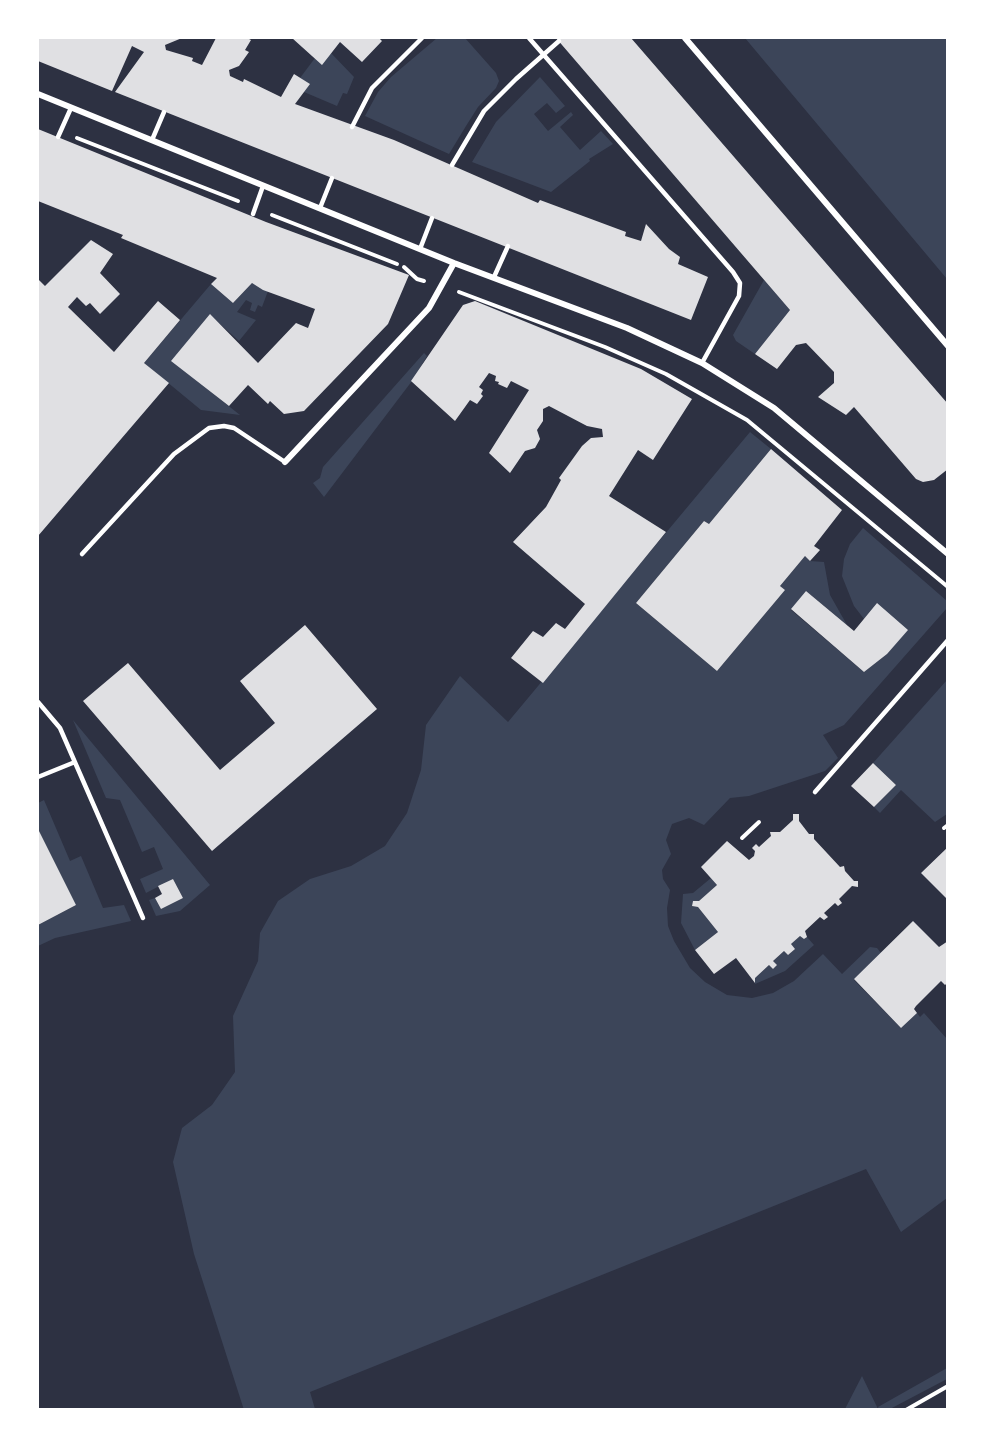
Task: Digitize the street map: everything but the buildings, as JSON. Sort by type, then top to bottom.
[{"type":"street","points":[[685,38],[948,346]]},
{"type":"street","points":[[38,94],[454,263],[627,328],[702,363],[774,408],[948,554]]},
{"type":"street","points":[[285,462],[429,308],[454,263]]},
{"type":"lane","points":[[352,127],[372,88],[420,38]]},
{"type":"lane","points":[[529,38],[733,272],[740,283],[740,296],[702,363]]},
{"type":"lane","points":[[453,165],[484,111],[559,41]]},
{"type":"lane","points":[[59,134],[71,108]]},
{"type":"lane","points":[[152,140],[164,112]]},
{"type":"lane","points":[[320,208],[332,178]]},
{"type":"lane","points":[[252,214],[263,186]]},
{"type":"lane","points":[[420,249],[432,218]]},
{"type":"lane","points":[[494,277],[508,246]]},
{"type":"lane","points":[[82,554],[174,454],[209,428],[224,426],[234,428],[285,462]]},
{"type":"lane","points":[[815,792],[948,640]]},
{"type":"lane","points":[[38,702],[60,729],[143,918]]},
{"type":"lane","points":[[38,777],[75,762]]},
{"type":"path","points":[[59,134],[407,268],[417,279],[605,347],[666,374],[747,420],[948,587]]},
{"type":"path","points":[[742,838],[759,822]]},
{"type":"path","points":[[906,1410],[948,1386]]},
{"type":"shaded area","points":[[437,38],[465,38],[496,73],[499,81],[496,88],[478,107],[449,154],[365,116],[378,92],[391,77]]},
{"type":"shaded area","points":[[745,38],[947,38],[947,279]]},
{"type":"shaded area","points":[[331,53],[354,77],[347,94],[343,93],[337,106],[304,92],[300,78],[315,58]]},
{"type":"shaded area","points":[[540,77],[565,106],[556,113],[547,103],[534,114],[548,131],[571,112],[573,115],[560,127],[580,150],[601,131],[613,144],[589,159],[590,161],[551,192],[472,162],[496,122]]},
{"type":"shaded area","points":[[764,280],[790,310],[755,354],[736,341],[733,335]]},
{"type":"shaded area","points":[[252,283],[268,291],[262,307],[258,305],[255,312],[250,310],[252,303],[246,300],[237,312],[256,320],[239,341],[210,315],[172,361],[240,415],[201,410],[144,363],[211,284],[233,303]]},
{"type":"shaded area","points":[[424,353],[427,356],[412,381],[324,497],[313,483],[320,478],[323,467]]},
{"type":"shaded area","points":[[750,432],[771,449],[709,524],[704,521],[636,603],[717,671],[785,590],[780,586],[805,556],[810,561],[824,562],[830,595],[847,625],[806,591],[791,610],[864,672],[887,654],[877,603],[864,619],[854,606],[842,576],[844,559],[850,544],[863,528],[947,601],[947,608],[844,725],[823,735],[838,758],[825,771],[749,796],[730,798],[704,825],[689,818],[672,824],[666,840],[671,854],[662,870],[663,879],[670,890],[667,908],[668,926],[690,968],[705,982],[727,995],[752,998],[773,993],[794,981],[823,954],[842,974],[870,947],[877,948],[881,953],[854,980],[901,1028],[917,1013],[920,1017],[924,1013],[947,1039],[947,1198],[901,1232],[866,1169],[310,1392],[315,1409],[244,1410],[194,1254],[173,1162],[182,1128],[212,1105],[235,1072],[233,1016],[258,961],[260,933],[278,901],[310,879],[351,866],[385,846],[407,813],[421,770],[426,725],[460,676],[508,722]]},
{"type":"shaded area","points":[[947,680],[947,814],[935,822],[901,790],[880,813],[874,807],[896,785],[873,763]]},
{"type":"shaded area","points":[[73,720],[210,885],[180,911],[156,916],[149,900],[155,898],[161,909],[183,898],[173,879],[146,893],[140,879],[163,869],[154,847],[142,852],[120,800],[106,798]]},
{"type":"shaded area","points":[[44,800],[70,861],[81,856],[103,908],[124,905],[131,921],[55,938],[38,946],[38,925],[76,905],[38,829],[38,803]]},
{"type":"shaded area","points":[[711,878],[717,885],[699,901],[693,901],[692,906],[698,907],[718,932],[695,950],[681,923],[683,894],[693,893]]},
{"type":"shaded area","points":[[800,936],[804,939],[807,937],[814,945],[785,971],[755,984],[755,978],[769,965],[773,969],[777,965],[773,961],[784,951],[788,955],[794,949],[791,944]]},
{"type":"shaded area","points":[[947,1368],[947,1379],[890,1409],[879,1409],[878,1407]]},
{"type":"shaded area","points":[[862,1376],[878,1409],[845,1409]]}]
